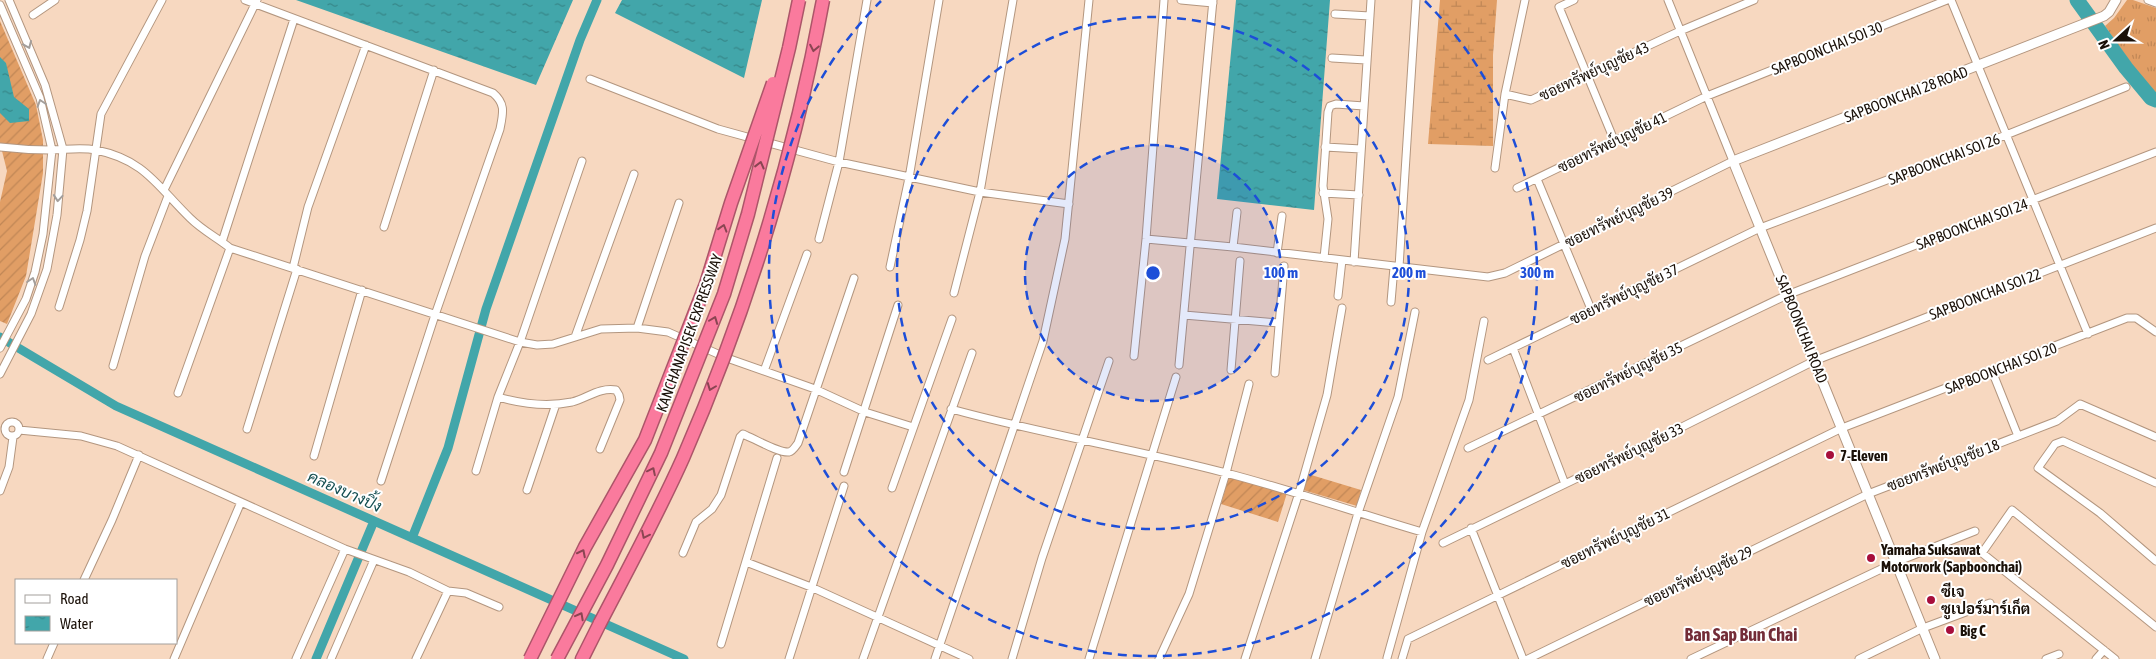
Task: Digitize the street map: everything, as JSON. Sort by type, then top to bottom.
[{"type":"highway","name":"KANCHANAPISEK EXPRESSWAY","points":[[557,659],[607,565],[661,453],[724,294],[748,214],[789,48],[798,0]]},
{"type":"highway","points":[[582,659],[682,460],[743,304],[789,155],[823,0]]},
{"type":"highway","points":[[530,659],[585,547],[645,440],[706,284],[753,138],[778,70],[789,48]]},
{"type":"street","points":[[0,374],[24,328],[40,292],[47,270],[57,215],[63,149],[45,85],[9,0]]},
{"type":"street","points":[[33,14],[55,0]]},
{"type":"street","points":[[59,307],[87,211],[100,114],[162,0]]},
{"type":"street","points":[[245,0],[256,2],[294,19],[493,93],[500,98],[503,106],[500,129],[435,315],[381,481]]},
{"type":"street","points":[[819,239],[839,162],[867,0]]},
{"type":"street","points":[[890,267],[909,178],[939,0]]},
{"type":"street","points":[[954,293],[980,192],[1013,0]]},
{"type":"street","points":[[935,659],[1043,341],[1065,239],[1089,0]]},
{"type":"street","points":[[1134,356],[1146,239],[1164,0]]},
{"type":"street","points":[[1179,365],[1213,2],[1181,0]]},
{"type":"street","points":[[1354,262],[1366,60],[1372,0]]},
{"type":"street","points":[[1391,302],[1397,267],[1416,0]]},
{"type":"street","points":[[1495,168],[1506,94],[1525,0]]},
{"type":"street","points":[[1574,0],[1558,7],[1614,140]]},
{"type":"street","name":"SAPBOONCHAI ROAD","points":[[1668,0],[1935,659]]},
{"type":"street","name":"ซอยทรัพย์บุญชัย 43","points":[[1506,94],[1531,100],[1680,31],[1754,0]]},
{"type":"street","name":"SAPBOONCHAI SOI 30","points":[[1707,96],[1947,0]]},
{"type":"street","points":[[1951,0],[2088,334]]},
{"type":"street","name":"SAPBOONCHAI 28 ROAD","points":[[1733,162],[2104,16],[2109,12],[2116,0]]},
{"type":"street","points":[[2148,0],[2156,3]]},
{"type":"street","points":[[113,366],[145,256],[166,193],[256,2]]},
{"type":"street","points":[[0,5],[40,98],[52,150],[44,234],[35,272],[26,299],[0,348]]},
{"type":"street","points":[[1336,14],[1370,16]]},
{"type":"street","points":[[222,242],[294,19]]},
{"type":"street","points":[[247,429],[295,268],[308,207],[366,45]]},
{"type":"street","points":[[1332,58],[1366,60]]},
{"type":"street","points":[[384,227],[434,70]]},
{"type":"street","points":[[590,79],[718,129],[839,162],[980,192],[1069,204]]},
{"type":"street","name":"SAPBOONCHAI SOI 26","points":[[1760,228],[2006,135],[2126,86]]},
{"type":"street","name":"ซอยทรัพย์บุญชัย 41","points":[[1517,188],[1707,96]]},
{"type":"street","points":[[1324,258],[1328,219],[1323,193],[1328,112],[1330,106],[1336,104],[1364,106]]},
{"type":"street","points":[[0,147],[95,150],[119,156],[136,164],[153,178],[208,234],[230,248],[435,315],[470,324],[520,342],[537,345],[553,344],[601,329],[637,328],[668,332],[727,358],[815,389],[864,412],[913,427]]},
{"type":"street","points":[[1325,147],[1361,149]]},
{"type":"street","name":"SAPBOONCHAI SOI 24","points":[[1787,295],[2156,152]]},
{"type":"street","points":[[476,472],[498,397],[520,342],[582,161]]},
{"type":"street","name":"ซอยทรัพย์บุญชัย 39","points":[[1146,239],[1191,242],[1496,277],[1733,162]]},
{"type":"street","points":[[575,337],[634,174]]},
{"type":"street","points":[[1537,179],[1591,309]]},
{"type":"street","points":[[1323,193],[1359,195]]},
{"type":"street","points":[[637,328],[678,203]]},
{"type":"street","points":[[1233,247],[1237,212]]},
{"type":"street","points":[[1277,253],[1282,216]]},
{"type":"street","name":"ซอยทรัพย์บุญชัย 37","points":[[1488,360],[1760,228]]},
{"type":"street","name":"SAPBOONCHAI SOI 22","points":[[1814,361],[2156,228]]},
{"type":"street","points":[[178,393],[230,248]]},
{"type":"street","points":[[764,371],[808,254]]},
{"type":"street","points":[[1338,296],[1342,260]]},
{"type":"street","points":[[1231,370],[1240,261]]},
{"type":"street","points":[[1275,373],[1284,266]]},
{"type":"street","points":[[683,553],[696,522],[712,509],[721,495],[740,437],[743,434],[788,452],[793,450],[798,443],[854,278]]},
{"type":"street","points":[[314,456],[362,290]]},
{"type":"street","name":"ซอยทรัพย์บุญชัย 35","points":[[1468,448],[1539,416],[1787,295]]},
{"type":"street","points":[[844,472],[898,305]]},
{"type":"street","points":[[1245,659],[1327,395],[1342,308]]},
{"type":"street","points":[[1315,659],[1358,513],[1398,397],[1415,312]]},
{"type":"street","points":[[1184,314],[1279,323]]},
{"type":"street","name":"SAPBOONCHAI SOI 20","points":[[1842,428],[2132,317],[2156,332]]},
{"type":"street","points":[[892,488],[952,319]]},
{"type":"street","points":[[1387,658],[1422,532],[1469,400],[1484,321]]},
{"type":"street","points":[[1513,348],[1565,484]]},
{"type":"street","points":[[863,659],[972,353]]},
{"type":"street","points":[[1012,659],[1042,558],[1109,361]]},
{"type":"street","name":"ซอยทรัพย์บุญชัย 33","points":[[1443,543],[1814,361]]},
{"type":"street","points":[[1992,371],[2018,436]]},
{"type":"street","points":[[1090,659],[1176,377]]},
{"type":"street","points":[[1159,659],[1189,594],[1226,473],[1249,384]]},
{"type":"street","points":[[498,397],[527,404],[556,404],[572,402],[608,389],[616,390],[620,400],[600,449]]},
{"type":"street","points":[[527,490],[556,404]]},
{"type":"street","name":"ซอยทรัพย์บุญชัย 18","points":[[1868,494],[2057,421],[2082,404],[2156,437]]},
{"type":"street","points":[[952,409],[1014,426],[1226,473],[1298,493],[1422,532]]},
{"type":"street","points":[[12,437],[7,435],[2,429],[12,422],[18,426],[19,430]]},
{"type":"street","name":"ซอยทรัพย์บุญชัย 31","points":[[1402,659],[1408,639],[1842,428]]},
{"type":"street","points":[[0,491],[9,467],[12,437],[19,430]]},
{"type":"street","points":[[19,430],[81,436],[117,446],[348,550],[409,572],[448,591],[466,593],[499,607]]},
{"type":"street","points":[[2156,483],[2063,441],[2055,444],[2038,468],[2100,513],[2156,560]]},
{"type":"street","points":[[84,579],[139,455]]},
{"type":"street","points":[[721,644],[777,458]]},
{"type":"street","points":[[789,659],[844,486]]},
{"type":"street","name":"ซอยทรัพย์บุญชัย 29","points":[[1528,659],[1868,494]]},
{"type":"street","points":[[174,659],[241,502]]},
{"type":"street","points":[[2115,659],[1982,553],[2012,510],[2156,627]]},
{"type":"street","points":[[1471,528],[1523,659]]},
{"type":"street","points":[[1691,659],[1896,562],[1975,531]]},
{"type":"street","points":[[296,659],[348,550]]},
{"type":"street","points":[[331,659],[371,559]]},
{"type":"street","points":[[746,562],[811,587],[969,659]]},
{"type":"street","points":[[416,659],[448,591]]},
{"type":"street","points":[[1859,659],[1922,628],[1990,603]]},
{"type":"street","points":[[47,658],[54,644]]},
{"type":"street","points":[[2096,659],[2104,650]]},
{"type":"street","points":[[2046,659],[2058,654]]},
{"type":"green space","points":[[1440,0],[1497,0],[1493,55],[1493,146],[1428,144]]},
{"type":"green space","points":[[2127,0],[2133,0],[2156,8],[2156,93],[2140,76],[2105,26],[2114,18]]},
{"type":"green space","points":[[0,21],[36,105],[43,140],[43,173],[26,276],[7,324],[0,321],[0,202],[7,171],[0,143]]},
{"type":"green space","points":[[1308,474],[1361,490],[1357,506],[1303,490]]},
{"type":"green space","points":[[1229,476],[1287,493],[1278,522],[1221,504]]},
{"type":"water","points":[[296,0],[573,0],[536,85]]},
{"type":"water","points":[[622,0],[762,0],[744,78],[615,13]]},
{"type":"water","points":[[1236,0],[1330,0],[1314,210],[1217,199]]},
{"type":"water","points":[[0,57],[6,63],[14,97],[29,109],[29,121],[10,123],[0,113]]},
{"type":"waterway","points":[[412,538],[448,448],[486,309],[580,40],[597,0]]},
{"type":"waterway","points":[[2077,0],[2126,68],[2151,98],[2156,100]]},
{"type":"waterway","name":"คลองบางปิ้ง","points":[[0,337],[116,406],[684,659]]},
{"type":"waterway","points":[[316,659],[374,521]]},
{"type":"place","name":"7-Eleven","points":[[1830,455]]},
{"type":"place","name":"Yamaha Suksawat Motorwork (Sapboonchai)","points":[[1871,558]]},
{"type":"place","name":"ซีเจ ซูเปอร์มาร์เก็ต","points":[[1931,600]]},
{"type":"place","name":"Big C","points":[[1950,630]]},
{"type":"district","name":"Ban Sap Bun Chai","points":[[1741,634]]}]
